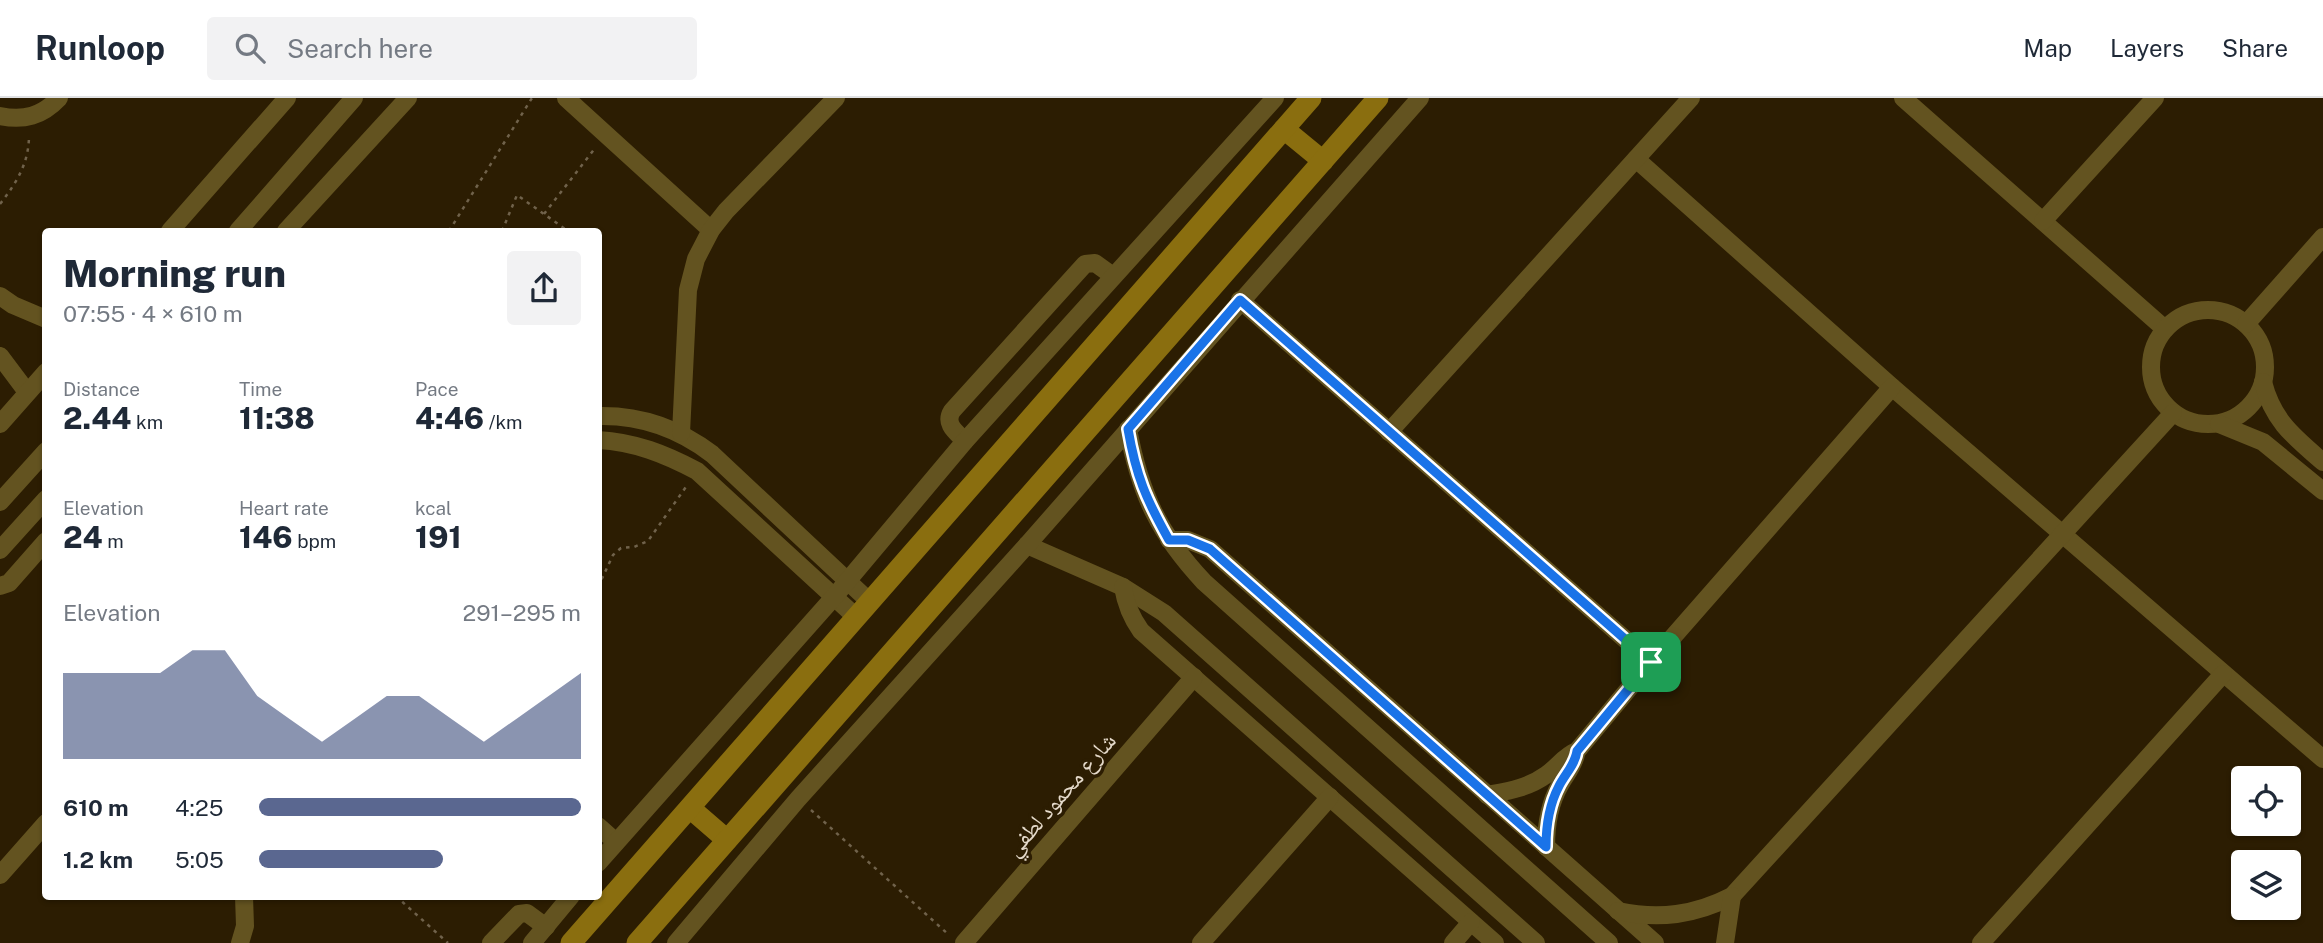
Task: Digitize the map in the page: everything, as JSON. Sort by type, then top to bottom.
[{"type":"street","points":[[0,116],[30,117],[40,114],[59,98]]},
{"type":"street","points":[[173,228],[287,98]]},
{"type":"street","points":[[242,228],[354,98]]},
{"type":"street","points":[[289,228],[408,98]]},
{"type":"street","points":[[566,98],[711,230]]},
{"type":"street","points":[[681,433],[688,290],[696,259],[711,230],[743,191],[836,98]]},
{"type":"street","points":[[602,858],[848,581],[965,442],[1275,98]]},
{"type":"street","points":[[571,943],[1311,98]]},
{"type":"street","points":[[638,943],[1378,98]]},
{"type":"street","points":[[676,943],[798,799],[1027,545],[1420,98]]},
{"type":"street","points":[[1389,432],[1691,98]]},
{"type":"street","points":[[1903,98],[2165,329]]},
{"type":"street","points":[[2043,221],[2155,98]]},
{"type":"street","points":[[1284,129],[1322,161]]},
{"type":"street","points":[[1636,159],[1892,387],[2323,759]]},
{"type":"street","points":[[2246,324],[2323,237]]},
{"type":"street","points":[[965,442],[950,425],[948,420],[952,411],[1085,264],[1095,262],[1112,276]]},
{"type":"street","points":[[0,296],[13,306],[42,317]]},
{"type":"street","points":[[1240,300],[1651,662]]},
{"type":"street","points":[[2199,311],[2224,312],[2246,324],[2263,351],[2266,367],[2257,397],[2248,410],[2219,424],[2203,425],[2173,413],[2162,402],[2151,373],[2152,357],[2165,329],[2175,321],[2199,311]]},
{"type":"street","points":[[0,356],[27,392]]},
{"type":"street","points":[[0,424],[42,376]]},
{"type":"street","points":[[2263,382],[2267,397],[2281,423],[2323,462]]},
{"type":"street","points":[[1487,795],[1529,785],[1577,751],[1651,662],[1892,387]]},
{"type":"street","points":[[1618,911],[1647,916],[1677,915],[1706,908],[1732,896],[2173,413]]},
{"type":"street","points":[[602,416],[643,420],[681,433],[712,454],[848,581],[863,609]]},
{"type":"street","points":[[2219,424],[2263,442],[2323,491]]},
{"type":"street","points":[[1128,429],[1135,467],[1146,499],[1169,540],[1204,582],[1609,943]]},
{"type":"street","points":[[602,441],[639,446],[666,455],[697,471],[834,597],[863,609]]},
{"type":"street","points":[[0,502],[42,455]]},
{"type":"street","points":[[0,550],[42,503]]},
{"type":"street","points":[[1169,540],[1188,540],[1210,549],[1655,943]]},
{"type":"street","points":[[1027,545],[1124,587],[1164,613],[1536,943]]},
{"type":"street","points":[[0,586],[9,583],[42,546]]},
{"type":"street","points":[[1124,587],[1132,618],[1142,631],[1495,943]]},
{"type":"street","points":[[1981,943],[2223,674]]},
{"type":"street","name":"شارع محمود لطفي","points":[[964,943],[1194,677]]},
{"type":"street","points":[[1546,847],[1553,799],[1574,763],[1577,751]]},
{"type":"street","points":[[1201,943],[1330,797]]},
{"type":"street","points":[[690,808],[727,840]]},
{"type":"street","points":[[0,875],[42,828]]},
{"type":"street","points":[[602,830],[616,842]]},
{"type":"street","points":[[1726,943],[1732,896]]},
{"type":"street","points":[[240,943],[245,926],[244,900]]},
{"type":"street","points":[[532,943],[568,900]]},
{"type":"street","points":[[491,943],[519,914],[527,914],[546,927]]},
{"type":"street","points":[[1453,943],[1471,922]]},
{"type":"path","points":[[451,228],[532,98]]},
{"type":"path","points":[[0,204],[13,187],[29,154],[30,117]]},
{"type":"path","points":[[544,214],[606,134]]},
{"type":"path","points":[[503,228],[517,195],[564,228]]},
{"type":"path","points":[[602,578],[613,555],[621,548],[634,547],[648,541],[697,471]]},
{"type":"path","points":[[798,799],[958,943]]},
{"type":"path","points":[[400,900],[448,943]]},
{"type":"route","points":[[1240,300],[1651,662],[1577,751],[1574,763],[1553,799],[1546,831],[1546,847],[1210,549],[1188,540],[1169,540],[1146,499],[1135,467],[1128,429],[1240,300]]}]
